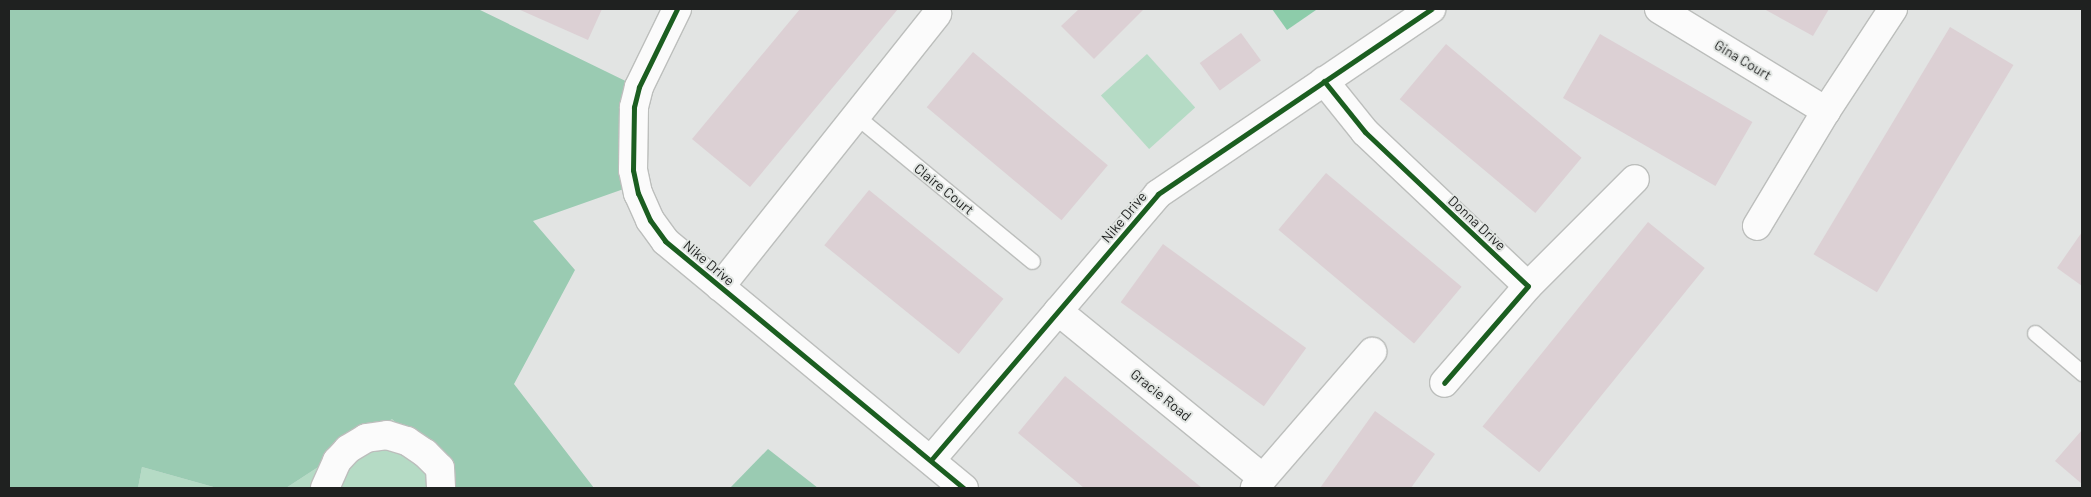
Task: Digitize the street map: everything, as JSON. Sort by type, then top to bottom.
[{"type":"street","name":"Nike Drive","points":[[677,9],[639,87],[632,124],[633,170],[638,193],[650,220],[665,241],[964,488]]},
{"type":"street","name":"Nike Drive","points":[[931,460],[1158,194],[1431,9]]},
{"type":"street","name":"Gina Court","points":[[1659,9],[1826,110]]},
{"type":"street","points":[[1757,226],[1826,110],[1893,9]]},
{"type":"street","points":[[720,287],[937,14]]},
{"type":"street","name":"Donna Drive","points":[[1324,81],[1365,132],[1528,286]]},
{"type":"street","points":[[1444,383],[1528,286],[1636,179]]},
{"type":"street","name":"Gracie Road","points":[[1058,311],[1259,483],[1372,352]]},
{"type":"street","points":[[325,488],[337,461],[348,449],[366,438],[387,435],[407,441],[425,453],[440,468],[441,488]]},
{"type":"lane","name":"Claire Court","points":[[856,116],[1032,261]]},
{"type":"lane","points":[[2035,333],[2082,373]]},
{"type":"shaded area","points":[[9,9],[478,9],[644,90],[635,185],[533,221],[575,270],[514,384],[594,488],[443,488],[447,470],[392,419],[286,488],[217,488],[142,467],[138,488],[9,488]]},
{"type":"shaded area","points":[[1272,9],[1316,9],[1316,10],[1287,30]]},
{"type":"shaded area","points":[[1147,54],[1195,108],[1149,149],[1101,95]]},
{"type":"shaded area","points":[[392,419],[447,470],[443,488],[286,488]]},
{"type":"shaded area","points":[[768,449],[818,488],[730,488]]},
{"type":"shaded area","points":[[142,467],[217,488],[138,488]]},
{"type":"building","points":[[518,9],[602,9],[588,40]]},
{"type":"building","points":[[800,9],[898,9],[750,187],[692,139]]},
{"type":"building","points":[[1079,9],[1144,9],[1094,59],[1061,26]]},
{"type":"building","points":[[1764,9],[1829,9],[1813,36]]},
{"type":"building","points":[[1950,27],[2013,65],[1877,292],[1814,254]]},
{"type":"building","points":[[1241,33],[1261,61],[1220,90],[1200,63]]},
{"type":"building","points":[[1600,34],[1752,122],[1715,186],[1563,98]]},
{"type":"building","points":[[1446,44],[1582,158],[1535,213],[1400,99]]},
{"type":"building","points":[[973,52],[1108,165],[1062,220],[927,107]]},
{"type":"building","points":[[1326,173],[1462,287],[1414,343],[1278,230]]},
{"type":"building","points":[[869,190],[1003,299],[959,354],[824,245]]},
{"type":"building","points":[[1648,222],[1705,268],[1539,472],[1482,426]]},
{"type":"building","points":[[2082,232],[2082,286],[2057,268]]},
{"type":"building","points":[[1163,244],[1306,348],[1264,406],[1121,302]]},
{"type":"building","points":[[1065,376],[1202,488],[1084,488],[1018,433]]},
{"type":"building","points":[[1375,411],[1435,454],[1411,488],[1320,488]]},
{"type":"building","points":[[2082,430],[2082,484],[2055,461]]},
{"type":"cycle path","points":[[677,9],[639,87],[634,107],[633,170],[638,193],[650,220],[665,241],[964,488]]},
{"type":"cycle path","points":[[931,460],[1158,194],[1431,9]]},
{"type":"cycle path","points":[[1324,81],[1365,132],[1528,286],[1444,383]]}]
